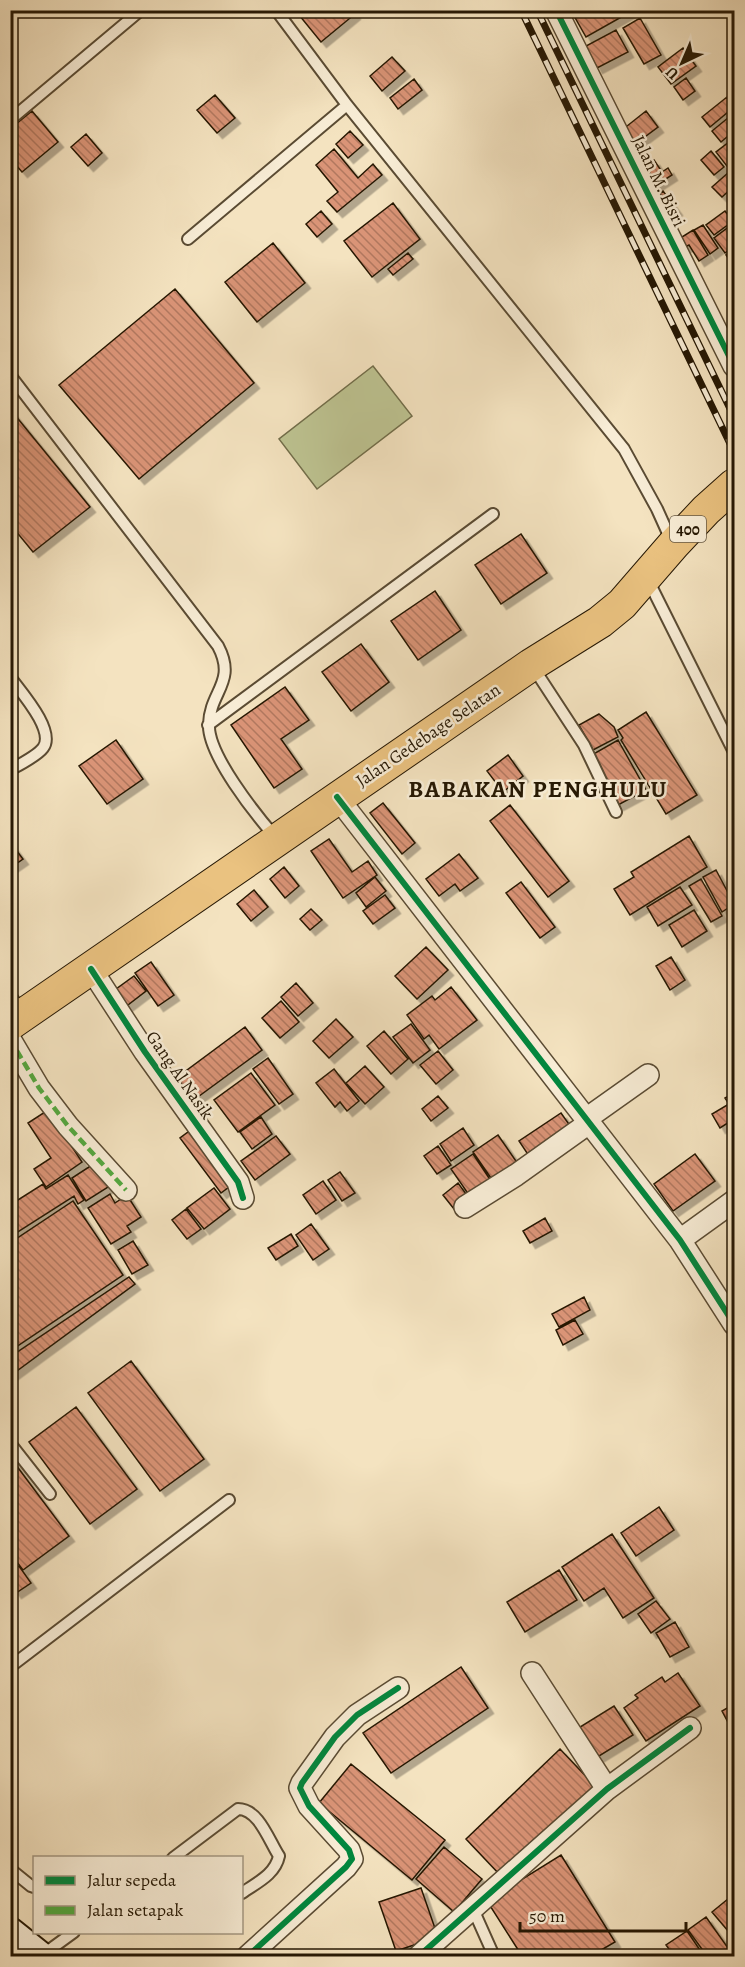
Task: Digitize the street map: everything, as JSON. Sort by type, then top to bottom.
[{"type":"main road","name":"Jalan Gedebage Selatan","points":[[14,1018],[91,969],[278,840],[336,797],[531,665],[600,622],[622,604],[647,577],[669,536],[706,510],[735,484]]},
{"type":"main road","points":[[10,1932],[41,1956]]},
{"type":"street","name":"Jalan M. Bisri","points":[[555,10],[735,366]]},
{"type":"street","points":[[336,797],[680,1240],[735,1324]]},
{"type":"street","name":"Gang Al Nasik","points":[[91,969],[145,1052],[238,1182],[243,1198]]},
{"type":"street","points":[[14,1018],[45,1095],[68,1126],[126,1190]]},
{"type":"street","points":[[465,1207],[516,1175],[648,1076]]},
{"type":"street","points":[[680,1240],[735,1201]]},
{"type":"street","points":[[532,1673],[607,1788]]},
{"type":"street","points":[[248,1956],[352,1859],[348,1850],[309,1806],[300,1788],[335,1737],[357,1715],[398,1688]]},
{"type":"street","points":[[419,1956],[607,1788],[690,1728]]},
{"type":"lane","points":[[10,120],[141,10]]},
{"type":"lane","points":[[276,10],[346,105],[624,449],[669,536]]},
{"type":"lane","points":[[188,239],[346,105]]},
{"type":"lane","points":[[10,375],[218,646],[225,659],[226,672],[208,725],[213,747],[251,808],[278,840]]},
{"type":"lane","points":[[208,725],[493,514]]},
{"type":"lane","points":[[647,577],[735,752]]},
{"type":"lane","points":[[531,665],[584,745],[616,812]]},
{"type":"lane","points":[[10,677],[44,725],[47,737],[43,748],[10,770]]},
{"type":"lane","points":[[10,1443],[50,1494]]},
{"type":"lane","points":[[10,1666],[229,1500]]},
{"type":"lane","points":[[174,1856],[238,1809],[246,1809],[253,1814],[279,1856],[278,1864],[273,1872],[243,1892]]},
{"type":"lane","points":[[10,1869],[33,1887]]},
{"type":"lane","points":[[473,1909],[494,1956]]},
{"type":"lane","points":[[41,1956],[71,1934]]},
{"type":"green space","points":[[373,366],[412,416],[317,489],[279,439]]},
{"type":"building","points":[[295,10],[352,10],[355,14],[321,42]]},
{"type":"building","points":[[580,10],[632,11],[586,37],[573,14]]},
{"type":"building","points":[[640,18],[661,55],[644,64],[623,28]]},
{"type":"building","points":[[616,30],[628,52],[597,68],[586,46]]},
{"type":"building","points":[[683,48],[696,66],[671,84],[658,67]]},
{"type":"building","points":[[392,57],[405,71],[382,91],[370,76]]},
{"type":"building","points":[[686,78],[695,91],[683,100],[674,87]]},
{"type":"building","points":[[414,79],[422,90],[398,109],[390,98]]},
{"type":"building","points":[[215,95],[235,118],[217,133],[197,110]]},
{"type":"building","points":[[727,97],[734,107],[710,127],[702,117]]},
{"type":"building","points":[[32,111],[58,142],[22,172],[10,158],[10,129]]},
{"type":"building","points":[[646,111],[658,127],[634,145],[622,130]]},
{"type":"building","points":[[734,113],[734,131],[721,142],[712,131]]},
{"type":"building","points":[[350,131],[363,145],[348,158],[336,144]]},
{"type":"building","points":[[86,134],[102,153],[88,166],[71,147]]},
{"type":"building","points":[[733,139],[734,141],[733,174],[716,152]]},
{"type":"building","points":[[334,149],[358,178],[373,164],[382,175],[337,212],[327,201],[338,192],[316,165]]},
{"type":"building","points":[[711,151],[724,167],[714,175],[701,160]]},
{"type":"building","points":[[654,160],[662,172],[668,168],[672,175],[655,186],[642,168]]},
{"type":"building","points":[[729,172],[732,176],[734,174],[734,186],[722,197],[712,187]]},
{"type":"building","points":[[663,191],[677,210],[666,217],[653,199]]},
{"type":"building","points":[[393,203],[420,239],[372,277],[344,241]]},
{"type":"building","points":[[321,211],[332,224],[317,237],[306,224]]},
{"type":"building","points":[[725,211],[733,221],[714,235],[706,225]]},
{"type":"building","points":[[734,223],[734,246],[725,253],[714,238]]},
{"type":"building","points":[[703,225],[718,248],[710,254],[694,230]]},
{"type":"building","points":[[693,230],[708,255],[699,261],[689,245],[679,250],[674,242]]},
{"type":"building","points":[[273,243],[305,283],[257,322],[225,282]]},
{"type":"building","points":[[734,248],[734,267],[726,255]]},
{"type":"building","points":[[408,253],[413,259],[393,275],[388,269]]},
{"type":"building","points":[[175,289],[254,383],[139,479],[59,385]]},
{"type":"building","points":[[10,409],[90,507],[33,552],[10,524]]},
{"type":"building","points":[[521,534],[547,573],[501,604],[475,565]]},
{"type":"building","points":[[435,591],[461,630],[418,660],[391,621]]},
{"type":"building","points":[[361,644],[389,682],[351,711],[322,672]]},
{"type":"building","points":[[285,687],[309,720],[281,739],[302,769],[274,788],[231,725]]},
{"type":"building","points":[[646,712],[697,795],[666,814],[621,740],[623,738],[618,730]]},
{"type":"building","points":[[599,714],[614,727],[618,737],[593,750],[579,725]]},
{"type":"building","points":[[116,740],[143,779],[107,804],[79,766]]},
{"type":"building","points":[[618,740],[646,790],[618,805],[590,756]]},
{"type":"building","points":[[508,755],[523,776],[503,792],[487,771]]},
{"type":"building","points":[[383,803],[415,843],[402,854],[370,813]]},
{"type":"building","points":[[510,805],[569,881],[548,897],[490,821]]},
{"type":"building","points":[[689,836],[707,867],[630,915],[614,889],[634,877],[631,872]]},
{"type":"building","points":[[329,839],[352,872],[368,861],[377,875],[343,898],[311,851]]},
{"type":"building","points":[[10,842],[23,859],[10,868]]},
{"type":"building","points":[[459,854],[478,878],[460,891],[455,884],[439,896],[426,879]]},
{"type":"building","points":[[284,867],[299,886],[285,898],[270,879]]},
{"type":"building","points":[[716,870],[734,904],[722,912],[703,877]]},
{"type":"building","points":[[375,877],[386,891],[366,907],[356,893]]},
{"type":"building","points":[[701,879],[722,916],[711,922],[689,886]]},
{"type":"building","points":[[521,882],[555,927],[540,938],[506,893]]},
{"type":"building","points":[[680,887],[692,905],[658,926],[647,907]]},
{"type":"building","points":[[254,890],[268,907],[251,921],[237,904]]},
{"type":"building","points":[[385,895],[395,908],[373,924],[363,911]]},
{"type":"building","points":[[311,909],[322,920],[310,930],[300,919]]},
{"type":"building","points":[[694,910],[707,931],[682,947],[669,925]]},
{"type":"building","points":[[426,947],[448,970],[417,999],[395,976]]},
{"type":"building","points":[[671,957],[685,980],[670,990],[656,966]]},
{"type":"building","points":[[151,962],[174,995],[158,1006],[135,973]]},
{"type":"building","points":[[134,976],[146,991],[124,1008],[112,992]]},
{"type":"building","points":[[296,983],[313,1003],[298,1016],[281,997]]},
{"type":"building","points":[[451,987],[477,1020],[439,1049],[429,1035],[424,1039],[407,1015],[432,996],[435,1000]]},
{"type":"building","points":[[281,1001],[299,1022],[280,1038],[262,1018]]},
{"type":"building","points":[[336,1019],[353,1037],[329,1058],[313,1041]]},
{"type":"building","points":[[411,1024],[430,1050],[413,1063],[393,1037]]},
{"type":"building","points":[[245,1027],[262,1050],[191,1102],[175,1079]]},
{"type":"building","points":[[384,1031],[408,1059],[391,1074],[367,1046]]},
{"type":"building","points":[[438,1051],[453,1070],[436,1084],[420,1065]]},
{"type":"building","points":[[268,1058],[293,1094],[279,1104],[253,1069]]},
{"type":"building","points":[[365,1066],[384,1087],[365,1104],[346,1083]]},
{"type":"building","points":[[334,1069],[359,1101],[347,1111],[340,1102],[335,1107],[316,1083]]},
{"type":"building","points":[[251,1073],[275,1105],[238,1132],[214,1100]]},
{"type":"building","points":[[734,1093],[734,1119],[720,1128],[712,1114],[729,1104],[725,1098]]},
{"type":"building","points":[[438,1096],[448,1108],[431,1121],[422,1109]]},
{"type":"building","points":[[48,1110],[82,1162],[46,1187],[34,1169],[51,1158],[28,1123]]},
{"type":"building","points":[[561,1113],[573,1130],[531,1159],[519,1141]]},
{"type":"building","points":[[261,1117],[272,1134],[252,1149],[240,1132]]},
{"type":"building","points":[[196,1126],[237,1181],[221,1193],[180,1138]]},
{"type":"building","points":[[463,1128],[474,1145],[451,1161],[440,1144]]},
{"type":"building","points":[[498,1135],[518,1164],[493,1181],[473,1152]]},
{"type":"building","points":[[276,1136],[290,1154],[255,1180],[241,1161]]},
{"type":"building","points":[[438,1146],[451,1165],[437,1174],[424,1156]]},
{"type":"building","points":[[473,1154],[491,1181],[469,1195],[451,1169]]},
{"type":"building","points":[[695,1154],[715,1181],[673,1211],[654,1184]]},
{"type":"building","points":[[92,1165],[113,1184],[86,1201],[72,1178]]},
{"type":"building","points":[[340,1172],[355,1193],[342,1201],[328,1180]]},
{"type":"building","points":[[68,1175],[84,1200],[78,1204],[74,1196],[10,1237],[10,1205],[43,1184],[46,1189]]},
{"type":"building","points":[[323,1181],[336,1200],[316,1214],[303,1195]]},
{"type":"building","points":[[458,1183],[469,1198],[454,1209],[443,1195]]},
{"type":"building","points":[[214,1188],[230,1209],[204,1229],[187,1208]]},
{"type":"building","points":[[110,1194],[115,1203],[127,1195],[141,1217],[127,1226],[131,1232],[111,1244],[88,1208]]},
{"type":"building","points":[[73,1201],[123,1275],[10,1351],[10,1243]]},
{"type":"building","points":[[186,1209],[201,1229],[187,1239],[172,1220]]},
{"type":"building","points":[[545,1218],[552,1231],[530,1243],[523,1231]]},
{"type":"building","points":[[311,1224],[329,1249],[313,1260],[296,1235]]},
{"type":"building","points":[[291,1234],[298,1246],[276,1260],[268,1248]]},
{"type":"building","points":[[133,1241],[148,1265],[132,1274],[118,1250]]},
{"type":"building","points":[[129,1277],[135,1284],[10,1376],[10,1357]]},
{"type":"building","points":[[584,1297],[590,1310],[559,1327],[552,1314]]},
{"type":"building","points":[[575,1320],[583,1334],[563,1345],[556,1330]]},
{"type":"building","points":[[131,1361],[204,1459],[160,1491],[88,1393]]},
{"type":"building","points":[[76,1407],[137,1489],[90,1524],[29,1442]]},
{"type":"building","points":[[10,1457],[69,1536],[23,1570],[10,1553]]},
{"type":"building","points":[[659,1507],[674,1530],[636,1556],[621,1533]]},
{"type":"building","points":[[612,1534],[654,1598],[623,1618],[604,1588],[584,1601],[562,1567]]},
{"type":"building","points":[[19,1566],[31,1583],[16,1593],[10,1585],[10,1572]]},
{"type":"building","points":[[559,1570],[577,1600],[525,1632],[507,1602]]},
{"type":"building","points":[[656,1601],[670,1619],[651,1633],[638,1614]]},
{"type":"building","points":[[675,1622],[689,1647],[670,1657],[656,1633]]},
{"type":"building","points":[[461,1667],[488,1708],[391,1773],[363,1733]]},
{"type":"building","points":[[678,1673],[700,1706],[646,1741],[624,1708],[638,1698],[635,1695],[662,1677],[665,1682]]},
{"type":"building","points":[[734,1704],[734,1723],[730,1726],[722,1711]]},
{"type":"building","points":[[614,1706],[633,1735],[591,1761],[572,1732]]},
{"type":"building","points":[[560,1749],[595,1786],[501,1876],[466,1839]]},
{"type":"building","points":[[351,1764],[445,1840],[412,1880],[319,1803]]},
{"type":"building","points":[[444,1847],[482,1879],[454,1912],[416,1879]]},
{"type":"building","points":[[561,1855],[615,1942],[591,1956],[522,1956],[487,1901]]},
{"type":"building","points":[[421,1888],[438,1937],[396,1951],[379,1902]]},
{"type":"building","points":[[734,1894],[734,1938],[712,1912]]},
{"type":"building","points":[[706,1917],[728,1948],[716,1956],[707,1956],[688,1930]]},
{"type":"building","points":[[687,1931],[704,1956],[674,1956],[666,1945]]},
{"type":"railway","points":[[521,10],[734,452]]},
{"type":"railway","points":[[537,10],[734,417]]},
{"type":"marked path","points":[[10,1039],[39,1088],[68,1126],[126,1190]]},
{"type":"cycle path","points":[[556,10],[734,366]]},
{"type":"cycle path","points":[[337,797],[680,1240],[734,1324]]},
{"type":"cycle path","points":[[91,969],[145,1052],[238,1182],[243,1198]]},
{"type":"cycle path","points":[[248,1956],[352,1859],[349,1850],[309,1806],[300,1788],[335,1737],[357,1715],[398,1688]]},
{"type":"cycle path","points":[[419,1956],[607,1789],[690,1728]]},
{"type":"district","name":"BABAKAN PENGHULU","points":[[538,789]]}]
